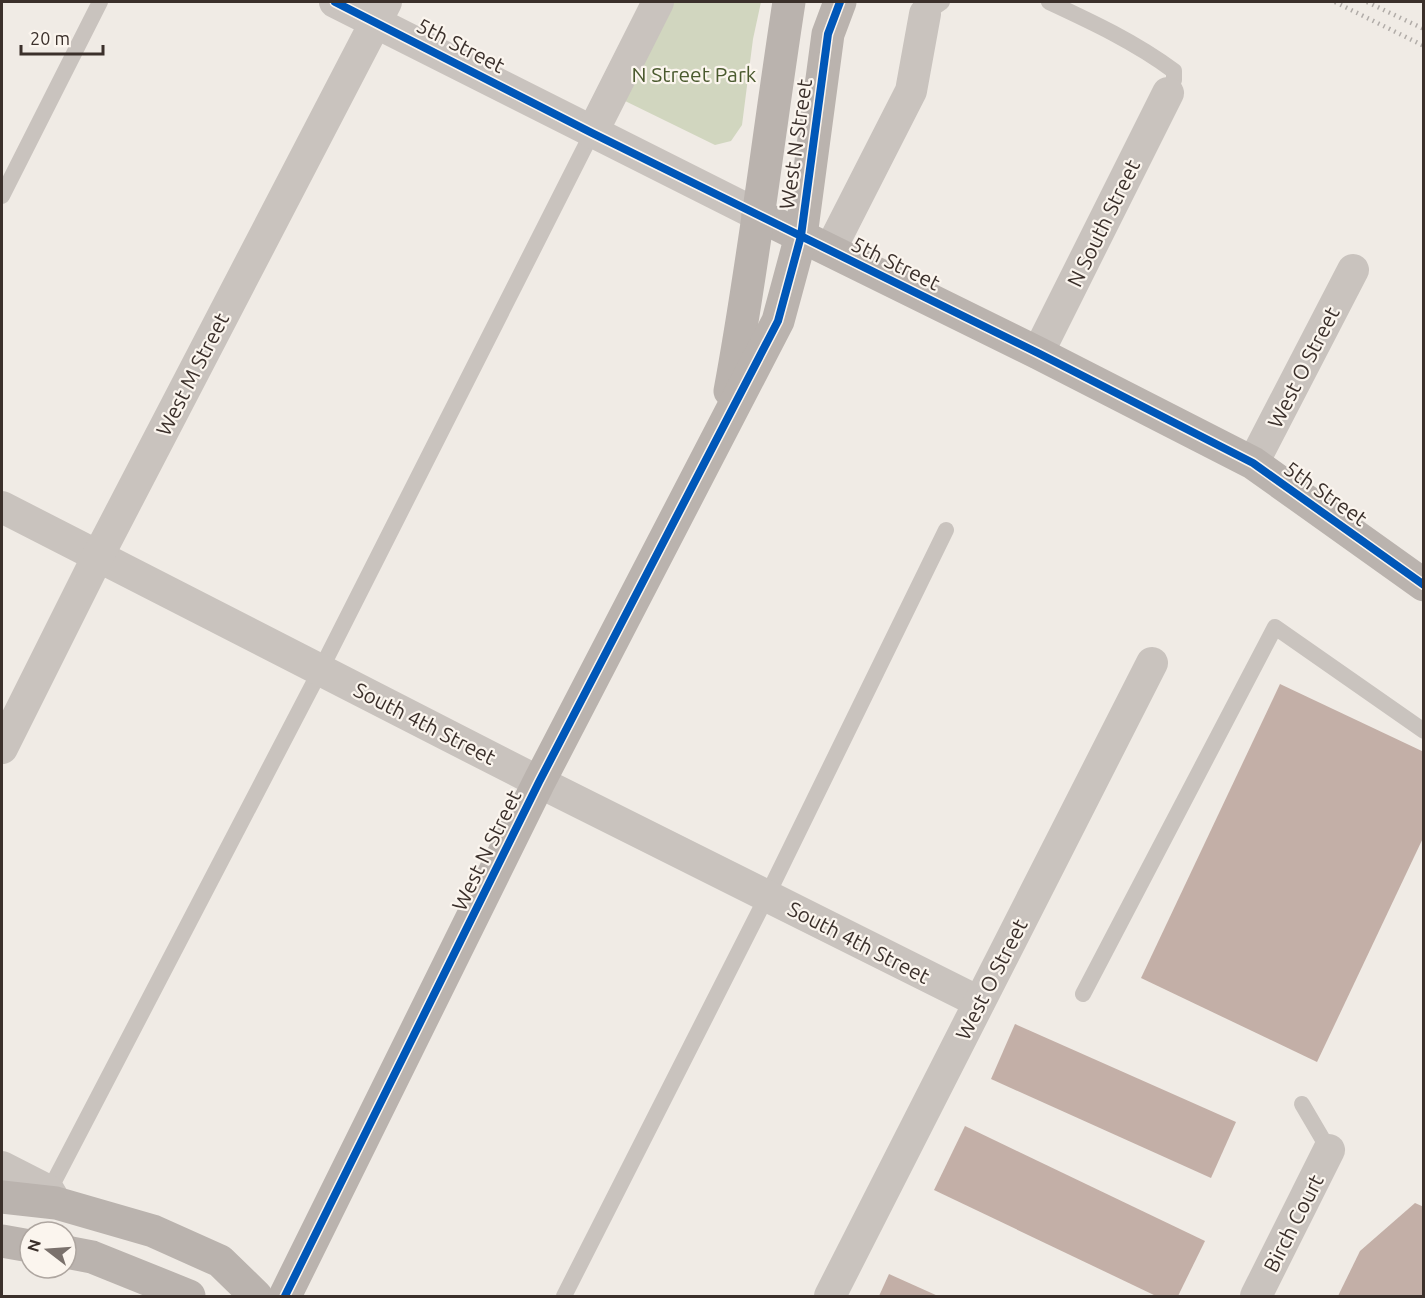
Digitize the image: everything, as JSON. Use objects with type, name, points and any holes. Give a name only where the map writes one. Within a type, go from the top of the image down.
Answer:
[{"type":"street","name":"5th Street","points":[[335,2],[380,12],[592,133],[1038,353],[1253,463],[1424,585]]},
{"type":"street","points":[[592,133],[658,2]]},
{"type":"street","name":"West N Street","points":[[725,422],[746,307],[789,2]]},
{"type":"street","name":"West N Street","points":[[285,1296],[539,782],[778,321],[801,236],[828,34],[840,2]]},
{"type":"street","points":[[830,250],[911,90],[934,8]]},
{"type":"street","name":"West M Street","points":[[2,748],[98,556],[380,12]]},
{"type":"street","name":"N South Street","points":[[1038,353],[1168,93]]},
{"type":"street","name":"West O Street","points":[[1253,463],[1353,270]]},
{"type":"street","name":"South 4th Street","points":[[2,507],[539,782],[979,1002]]},
{"type":"street","name":"West O Street","points":[[830,1296],[1152,663]]},
{"type":"street","name":"Birch Court","points":[[1256,1296],[1329,1150]]},
{"type":"street","points":[[2,1167],[52,1197],[153,1231],[220,1261],[256,1296]]},
{"type":"street","points":[[2,1197],[52,1197]]},
{"type":"street","points":[[2,1241],[18,1243]]},
{"type":"street","points":[[78,1254],[92,1257],[189,1296]]},
{"type":"lane","points":[[2,196],[100,2]]},
{"type":"lane","points":[[1049,2],[1096,24],[1154,56],[1174,71],[1174,80],[1168,93]]},
{"type":"lane","points":[[52,1197],[592,133]]},
{"type":"lane","points":[[564,1296],[767,896],[946,530]]},
{"type":"lane","points":[[1083,994],[1275,627],[1424,731]]},
{"type":"lane","points":[[1302,1104],[1329,1150]]},
{"type":"green space","name":"N Street Park","points":[[671,2],[761,2],[753,39],[742,125],[731,141],[715,145],[621,99]]},
{"type":"building","points":[[1280,684],[1424,752],[1424,836],[1317,1062],[1141,978]]},
{"type":"building","points":[[1015,1024],[1236,1122],[1211,1178],[991,1079]]},
{"type":"building","points":[[965,1126],[1205,1241],[1178,1296],[1156,1296],[934,1190]]},
{"type":"building","points":[[1415,1203],[1424,1207],[1424,1296],[1338,1296],[1360,1251]]},
{"type":"building","points":[[889,1274],[938,1296],[879,1296]]},
{"type":"railway","points":[[1335,2],[1424,46]]},
{"type":"railway","points":[[1367,2],[1424,29]]},
{"type":"cycle path","points":[[335,2],[592,133],[1038,353],[1253,463],[1424,585]]},
{"type":"cycle path","points":[[285,1296],[539,782],[778,321],[801,236],[828,34],[840,2]]}]
